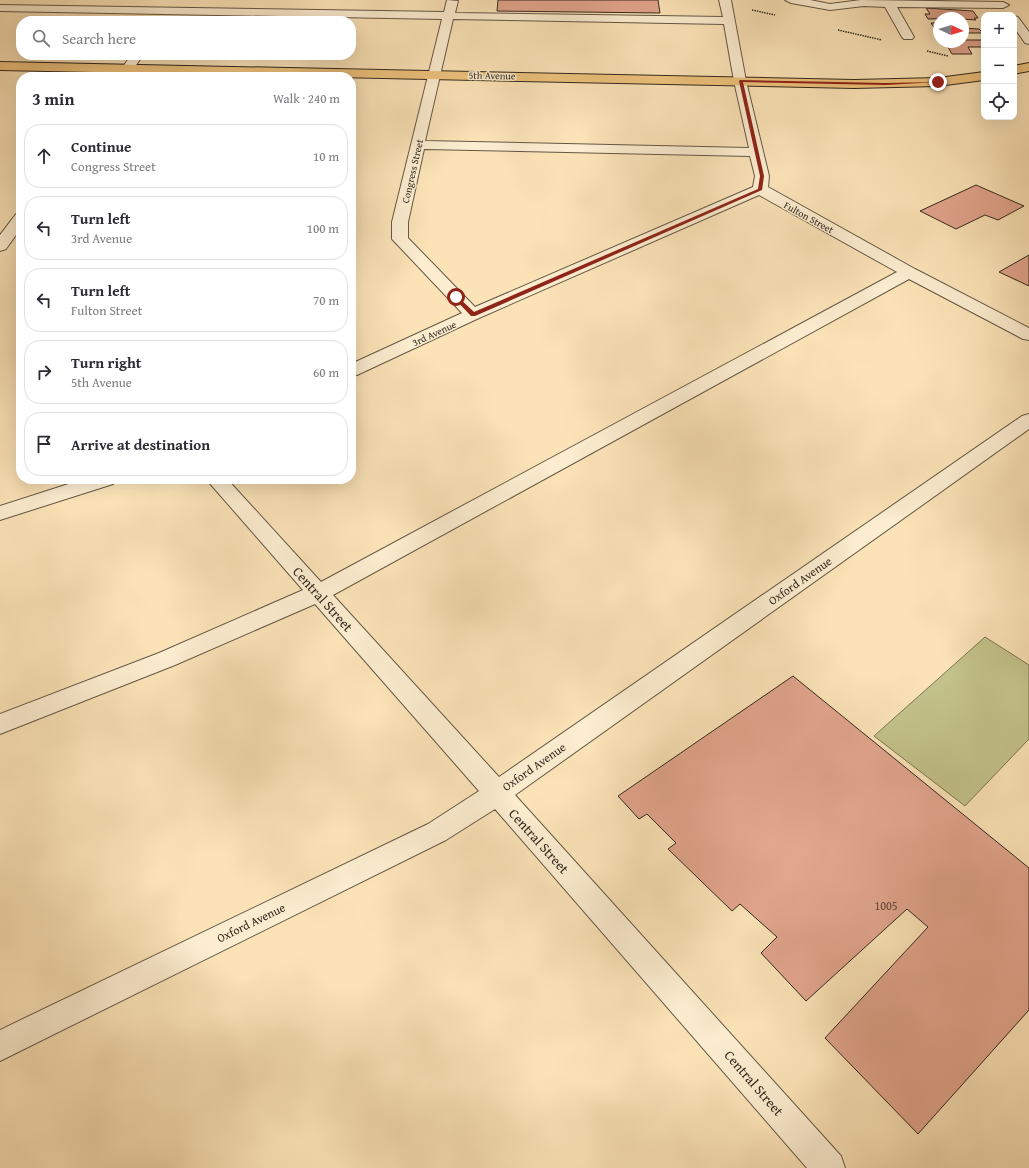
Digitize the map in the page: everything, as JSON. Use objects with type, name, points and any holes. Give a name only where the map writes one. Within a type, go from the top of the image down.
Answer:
[{"type":"main road","name":"5th Avenue","points":[[0,66],[107,72]]},
{"type":"main road","points":[[1017,69],[1029,67]]},
{"type":"main road","name":"5th Avenue","points":[[356,74],[434,74],[885,84],[938,82],[981,76]]},
{"type":"street","points":[[166,16],[177,0]]},
{"type":"street","name":"Congress Street","points":[[452,0],[400,222],[400,239],[473,314]]},
{"type":"street","points":[[725,0],[740,81],[762,176],[760,189]]},
{"type":"street","points":[[791,0],[830,7],[864,3],[1001,2],[1009,12]]},
{"type":"street","points":[[889,3],[908,36]]},
{"type":"street","points":[[0,8],[729,20]]},
{"type":"street","points":[[1017,23],[1029,40]]},
{"type":"street","points":[[126,72],[134,60]]},
{"type":"street","points":[[417,145],[757,152]]},
{"type":"street","name":"3rd Avenue","points":[[356,369],[473,314],[760,189]]},
{"type":"street","name":"Fulton Street","points":[[760,189],[909,272],[1029,335]]},
{"type":"street","points":[[0,246],[16,224]]},
{"type":"street","points":[[0,724],[167,659],[318,593],[909,272]]},
{"type":"street","name":"Oxford Avenue","points":[[0,1046],[437,832],[497,793],[1029,420]]},
{"type":"street","points":[[0,513],[90,484]]},
{"type":"street","name":"Central Street","points":[[220,484],[497,793],[829,1168]]},
{"type":"path","points":[[751,10],[781,17]]},
{"type":"path","points":[[833,29],[886,41]]},
{"type":"path","points":[[923,50],[952,57]]},
{"type":"shaded area","points":[[985,637],[1029,665],[1029,739],[965,806],[874,736]]},
{"type":"building","points":[[498,0],[658,0],[660,13],[497,11]]},
{"type":"building","points":[[926,8],[973,11],[978,18],[974,18],[976,20],[969,19],[969,12],[933,12],[933,19],[928,19],[925,14],[930,14]]},
{"type":"building","points":[[969,28],[979,29],[981,33],[969,33]]},
{"type":"building","points":[[969,40],[981,40],[981,47],[969,47]]},
{"type":"building","points":[[948,48],[969,48],[972,54],[952,54]]},
{"type":"building","points":[[976,185],[1024,206],[998,220],[985,215],[956,229],[920,211]]},
{"type":"building","points":[[1029,255],[1029,286],[999,272]]},
{"type":"building","points":[[793,676],[1029,868],[1029,1010],[918,1134],[825,1038],[928,927],[907,909],[806,1001],[761,953],[777,937],[740,904],[732,911],[668,849],[676,843],[647,814],[639,819],[618,796]]},
{"type":"route","points":[[456,297],[473,314],[760,189],[762,176],[740,81],[854,84],[912,84],[938,82]]}]
